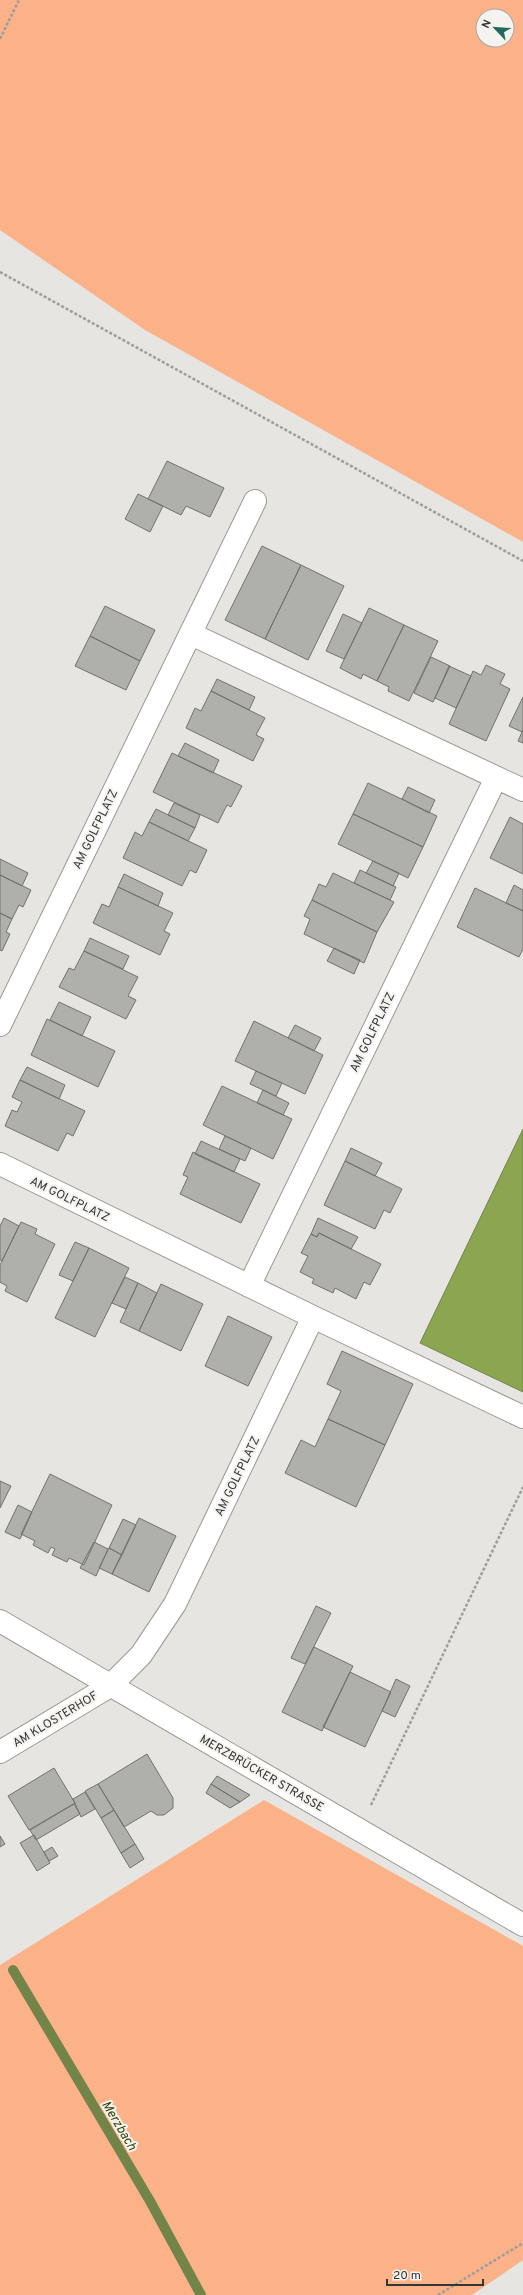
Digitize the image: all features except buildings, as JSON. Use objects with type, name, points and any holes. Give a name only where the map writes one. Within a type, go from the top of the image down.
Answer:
[{"type":"street","name":"AM GOLFPLATZ","points":[[0,1025],[255,501]]},
{"type":"street","points":[[191,634],[523,790]]},
{"type":"street","name":"AM GOLFPLATZ","points":[[249,1286],[496,778]]},
{"type":"street","name":"AM GOLFPLATZ","points":[[0,1164],[313,1317],[175,1604],[141,1655],[110,1686]]},
{"type":"street","points":[[313,1317],[523,1417]]},
{"type":"street","name":"MERZBRÜCKER STRASSE","points":[[0,1621],[523,1925]]},
{"type":"street","name":"AM KLOSTERHOF","points":[[0,1752],[110,1686]]},
{"type":"path","points":[[0,39],[19,0]]},
{"type":"path","points":[[0,272],[523,561]]},
{"type":"path","points":[[359,1829],[523,1487]]},
{"type":"path","points":[[438,2295],[523,2243]]},
{"type":"shaded area","points":[[0,0],[523,0],[523,542],[145,330],[0,230]]},
{"type":"shaded area","points":[[523,1129],[523,1392],[420,1343]]},
{"type":"shaded area","points":[[264,1800],[523,1946],[523,2260],[472,2295],[0,2295],[0,1965]]},
{"type":"waterway","name":"Merzbach","points":[[13,1970],[150,2201],[201,2295]]}]
